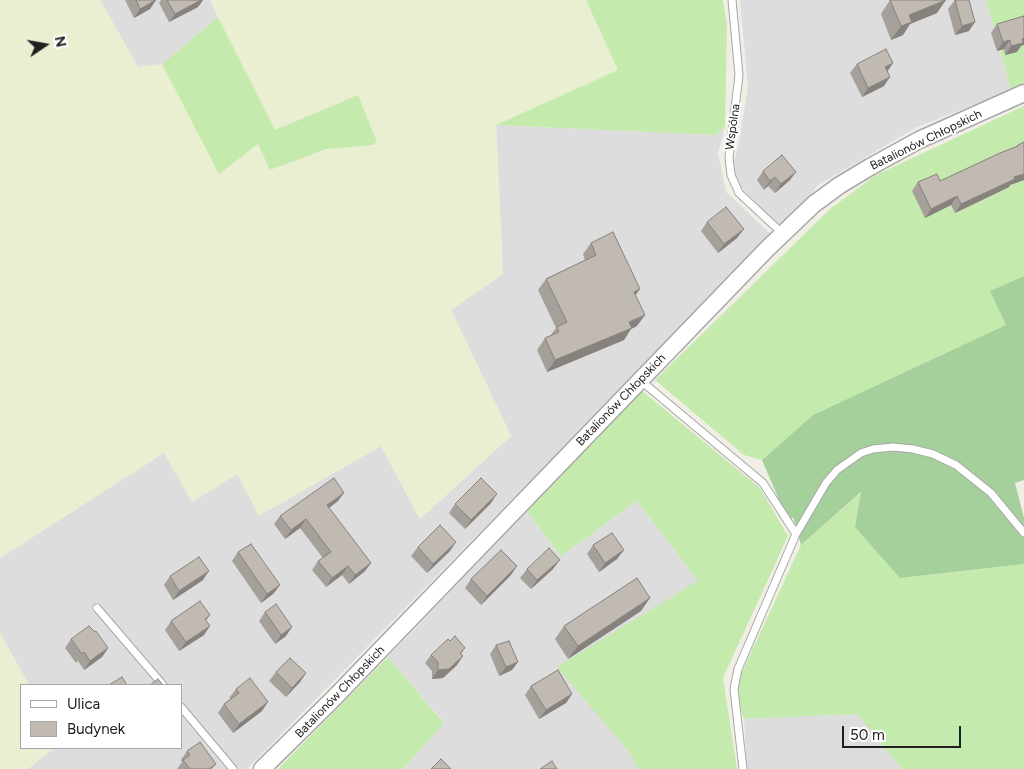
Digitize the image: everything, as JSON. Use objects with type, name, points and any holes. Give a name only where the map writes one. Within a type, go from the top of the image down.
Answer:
[{"type":"street","name":"Batalionów Chłopskich","points":[[262,769],[346,686],[640,380],[814,204],[870,166],[919,140],[1024,93]]},
{"type":"lane","name":"Wspólna","points":[[732,0],[739,75],[729,157],[731,175],[739,193],[783,234]]},
{"type":"lane","points":[[640,380],[763,483],[796,534]]},
{"type":"lane","points":[[743,769],[734,689],[738,669],[796,534],[826,483],[836,470],[861,453],[873,449],[893,447],[933,454],[956,465],[991,493],[1024,533]]},
{"type":"lane","points":[[97,608],[162,684]]},
{"type":"lane","points":[[182,708],[234,769]]},
{"type":"shaded area","points":[[100,0],[210,0],[218,17],[162,64],[138,67]]},
{"type":"shaded area","points":[[740,0],[986,0],[1011,90],[917,127],[817,186],[783,234],[731,175],[740,137],[748,87]]},
{"type":"shaded area","points":[[496,125],[715,135],[725,127],[718,153],[726,192],[772,235],[247,769],[28,769],[53,749],[182,749],[182,684],[28,684],[0,633],[0,558],[165,452],[192,502],[237,474],[260,515],[381,446],[420,519],[511,436],[451,310],[503,274]]},
{"type":"shaded area","points":[[637,501],[698,581],[629,752],[638,769],[403,769],[444,722],[388,657],[527,511],[561,556]]},
{"type":"shaded area","points":[[857,714],[902,769],[747,769],[744,719]]},
{"type":"green space","points":[[0,0],[100,0],[138,67],[162,64],[219,173],[258,143],[270,170],[326,149],[373,145],[377,142],[358,95],[275,130],[210,0],[586,0],[619,70],[496,125],[503,274],[451,310],[511,436],[420,519],[381,446],[259,516],[237,474],[192,502],[164,453],[0,558]]},
{"type":"green space","points":[[586,0],[723,0],[727,25],[725,127],[715,135],[496,125],[618,70]]},
{"type":"green space","points":[[986,0],[1024,0],[1024,83],[1011,90]]},
{"type":"green space","points":[[218,17],[275,130],[358,95],[377,142],[373,145],[326,149],[270,170],[258,144],[219,174],[162,64]]},
{"type":"green space","points":[[1024,106],[1024,276],[990,291],[1007,325],[813,415],[762,460],[744,455],[655,380],[830,209],[876,175]]},
{"type":"green space","points":[[1024,276],[1024,480],[1015,483],[1024,518],[1024,564],[900,578],[855,527],[861,492],[801,545],[793,517],[789,523],[762,460],[813,415],[1006,325],[990,291]]},
{"type":"green space","points":[[641,390],[760,488],[788,536],[723,678],[737,769],[638,769],[629,752],[557,667],[698,581],[637,501],[561,556],[527,511]]},
{"type":"green space","points":[[862,492],[900,578],[1024,564],[1024,769],[902,769],[857,714],[744,719],[734,689],[801,545]]},
{"type":"green space","points":[[0,633],[28,684],[20,684],[20,749],[53,749],[28,769],[0,769]]},
{"type":"green space","points":[[388,657],[444,723],[403,769],[278,769]]},
{"type":"building","points":[[136,0],[156,0],[140,9]]},
{"type":"building","points":[[167,0],[201,0],[175,14]]},
{"type":"building","points":[[890,0],[946,0],[909,15],[912,22],[901,26]]},
{"type":"building","points":[[955,0],[969,0],[975,22],[962,26]]},
{"type":"building","points":[[1024,16],[1023,43],[1011,46],[1010,40],[1003,42],[997,24]]},
{"type":"building","points":[[886,49],[893,63],[885,67],[890,77],[868,88],[857,64]]},
{"type":"building","points":[[1024,142],[1024,174],[1014,177],[1015,179],[961,204],[957,196],[931,209],[918,182],[937,174],[940,181]]},
{"type":"building","points":[[782,155],[796,172],[781,184],[775,177],[770,181],[763,171]]},
{"type":"building","points":[[726,207],[744,229],[724,244],[707,222]]},
{"type":"building","points":[[613,232],[640,289],[634,292],[645,315],[629,322],[632,328],[555,360],[545,338],[559,332],[557,327],[567,322],[546,279],[596,255],[591,243]]},
{"type":"building","points":[[334,478],[344,493],[327,505],[371,563],[355,575],[348,566],[332,578],[318,561],[331,552],[306,519],[291,530],[280,516]]},
{"type":"building","points":[[481,478],[497,494],[471,520],[455,504]]},
{"type":"building","points":[[440,525],[456,542],[433,564],[418,547]]},
{"type":"building","points":[[612,533],[624,550],[605,563],[593,545]]},
{"type":"building","points":[[251,544],[280,585],[267,594],[238,552]]},
{"type":"building","points":[[549,548],[560,560],[537,580],[527,569]]},
{"type":"building","points":[[501,550],[517,566],[487,596],[471,579]]},
{"type":"building","points":[[199,557],[209,571],[179,591],[170,576]]},
{"type":"building","points":[[637,578],[650,598],[578,646],[564,626]]},
{"type":"building","points":[[200,601],[210,615],[205,619],[210,626],[186,642],[171,621]]},
{"type":"building","points":[[276,604],[292,627],[281,635],[265,612]]},
{"type":"building","points":[[89,626],[96,631],[108,648],[90,661],[71,639]]},
{"type":"building","points":[[455,636],[465,648],[460,653],[463,656],[449,669],[438,670],[438,662],[431,655],[448,639],[450,641]]},
{"type":"building","points":[[509,641],[518,662],[506,667],[496,645]]},
{"type":"building","points":[[290,658],[306,673],[292,688],[276,672]]},
{"type":"building","points":[[558,670],[572,694],[546,710],[531,686]]},
{"type":"building","points":[[122,677],[126,684],[111,684]]},
{"type":"building","points":[[250,678],[268,702],[239,724],[224,704],[239,693],[236,689]]},
{"type":"building","points":[[158,679],[162,684],[151,684]]},
{"type":"building","points":[[200,742],[216,764],[209,769],[190,769],[183,760],[190,755],[187,751]]},
{"type":"building","points":[[441,759],[451,769],[431,769]]},
{"type":"building","points":[[552,761],[557,769],[540,769]]}]
